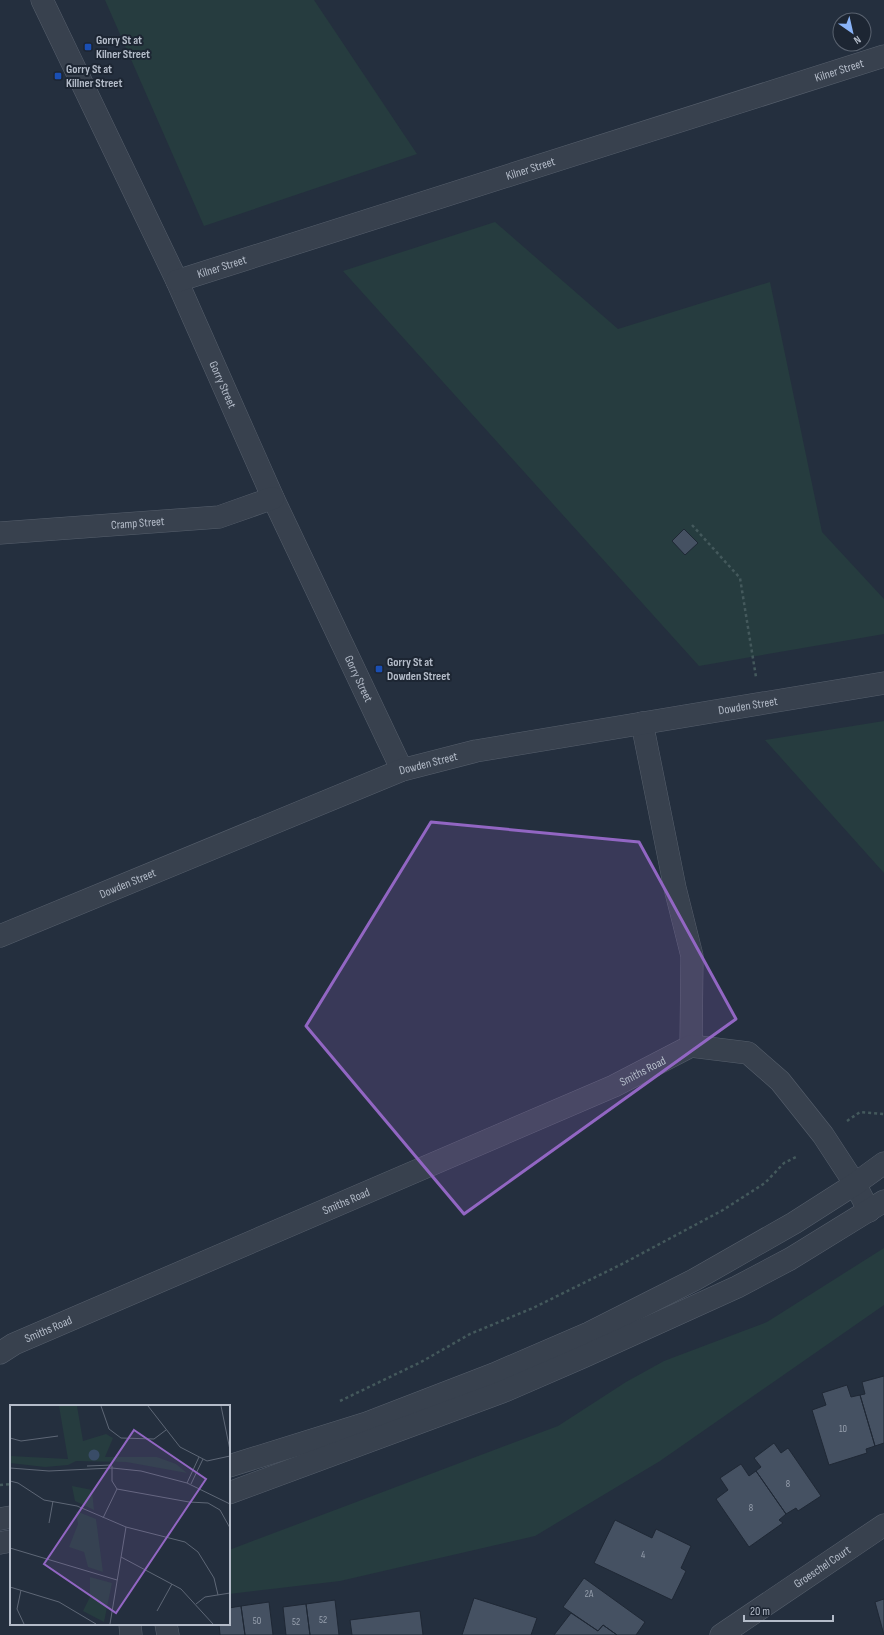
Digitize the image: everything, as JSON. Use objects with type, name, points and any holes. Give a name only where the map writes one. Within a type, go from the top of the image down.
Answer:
[{"type":"street","name":"Gorry Street","points":[[42,0],[177,282],[273,498],[402,770]]},
{"type":"street","name":"Kilner Street","points":[[177,282],[884,56]]},
{"type":"street","name":"Cramp Street","points":[[0,533],[219,517],[273,498]]},
{"type":"street","name":"Dowden Street","points":[[0,936],[402,770],[476,752],[884,683]]},
{"type":"street","points":[[230,1493],[502,1392],[584,1357],[737,1288],[790,1259],[877,1206],[855,1184],[823,1135],[780,1081],[748,1053],[691,1046],[692,956],[675,888],[642,723]]},
{"type":"street","name":"Smiths Road","points":[[0,1353],[14,1344],[614,1086],[691,1046]]},
{"type":"street","points":[[230,1466],[367,1423],[494,1374],[589,1333],[694,1280],[794,1222],[855,1184],[884,1162]]},
{"type":"street","points":[[0,1519],[10,1517]]},
{"type":"street","name":"Groeschel Court","points":[[721,1635],[884,1525]]},
{"type":"street","points":[[0,1543],[10,1541]]},
{"type":"street","points":[[166,1625],[168,1635]]},
{"type":"path","points":[[692,525],[740,578],[761,703]]},
{"type":"path","points":[[847,1121],[860,1112],[884,1114]]},
{"type":"path","points":[[339,1402],[421,1362],[470,1334],[533,1308],[631,1259],[723,1210],[765,1183],[784,1163],[796,1157]]},
{"type":"path","points":[[0,1486],[10,1484]]},
{"type":"highlighted area","points":[[431,822],[639,842],[736,1019],[464,1214],[306,1026]]},
{"type":"green space","points":[[105,0],[314,0],[417,154],[204,226]]},
{"type":"green space","points":[[495,222],[618,329],[770,282],[822,532],[884,599],[884,634],[699,666],[343,271]]},
{"type":"green space","points":[[884,721],[884,873],[765,740]]},
{"type":"green space","points":[[884,1248],[884,1305],[660,1461],[535,1536],[340,1581],[230,1594],[230,1550],[558,1426],[626,1382],[664,1361],[767,1322]]},
{"type":"building","points":[[684,529],[698,543],[685,555],[672,541]]},
{"type":"building","points":[[884,1376],[884,1443],[875,1446],[860,1395],[865,1394],[862,1382]]},
{"type":"building","points":[[847,1385],[851,1397],[860,1395],[875,1446],[866,1449],[867,1453],[829,1465],[812,1410],[826,1405],[822,1393]]},
{"type":"building","points":[[774,1443],[781,1453],[788,1448],[821,1496],[798,1511],[796,1508],[786,1514],[756,1471],[761,1467],[754,1458]]},
{"type":"building","points":[[741,1464],[749,1476],[756,1471],[786,1514],[779,1520],[783,1523],[749,1547],[716,1499],[728,1490],[720,1478]]},
{"type":"building","points":[[615,1520],[652,1538],[656,1529],[691,1546],[681,1568],[686,1571],[672,1600],[594,1563]]},
{"type":"building","points":[[584,1578],[645,1622],[636,1635],[617,1635],[603,1625],[598,1631],[563,1607]]},
{"type":"building","points":[[474,1598],[537,1618],[531,1635],[462,1635]]},
{"type":"building","points":[[884,1599],[884,1635],[875,1602]]},
{"type":"building","points":[[335,1600],[339,1635],[310,1635],[306,1604]]},
{"type":"building","points":[[269,1602],[273,1635],[245,1635],[241,1606]]},
{"type":"building","points":[[306,1604],[310,1635],[286,1635],[283,1607]]},
{"type":"building","points":[[241,1606],[245,1635],[220,1635],[219,1625],[230,1625],[230,1608]]},
{"type":"building","points":[[420,1611],[423,1635],[352,1635],[350,1620]]},
{"type":"building","points":[[571,1613],[598,1631],[603,1625],[617,1635],[554,1635]]},
{"type":"place","name":"Gorry St at Kilner Street","points":[[88,47]]},
{"type":"place","name":"Gorry St at Killner Street","points":[[58,76]]},
{"type":"place","name":"Gorry St at Dowden Street","points":[[379,669]]}]
